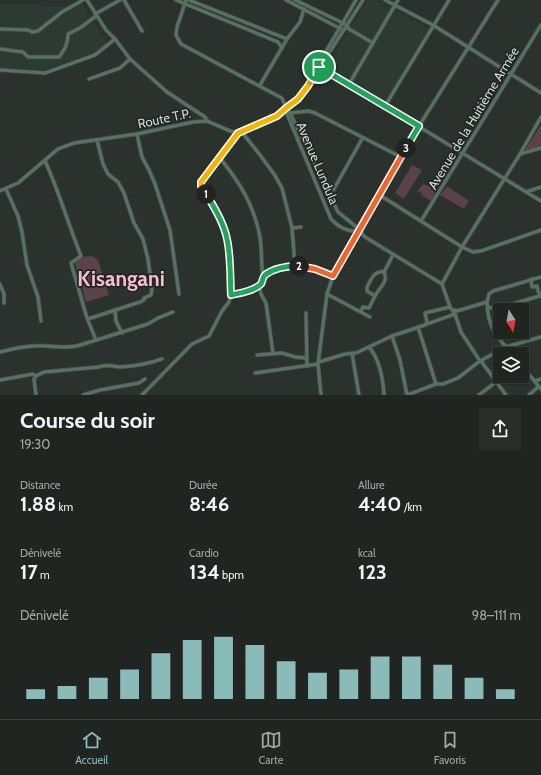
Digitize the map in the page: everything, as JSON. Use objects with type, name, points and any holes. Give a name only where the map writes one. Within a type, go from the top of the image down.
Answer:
[{"type":"street","points":[[0,29],[28,30],[32,32],[38,30],[62,12],[82,0]]},
{"type":"street","points":[[86,0],[106,30],[130,59],[167,92],[205,117],[207,121]]},
{"type":"street","points":[[0,49],[23,52],[28,57],[59,57],[68,43],[68,34],[80,28],[95,15],[120,0]]},
{"type":"street","points":[[124,0],[142,31]]},
{"type":"street","points":[[176,0],[186,1],[278,42],[282,48]]},
{"type":"street","points":[[189,0],[287,39]]},
{"type":"street","points":[[286,0],[344,31],[349,29]]},
{"type":"street","points":[[295,0],[347,25],[349,29],[373,43]]},
{"type":"street","points":[[319,67],[321,60],[356,0]]},
{"type":"street","points":[[142,395],[192,344],[209,336],[231,295],[227,240],[224,228],[216,209],[201,184],[239,132],[277,116],[298,99],[319,67],[324,62],[363,0]]},
{"type":"street","points":[[385,0],[433,25],[541,93]]},
{"type":"street","points":[[349,84],[398,0]]},
{"type":"street","points":[[385,106],[449,0]]},
{"type":"street","points":[[321,395],[319,363],[327,294],[333,276],[359,232],[378,194],[498,0]]},
{"type":"street","points":[[186,1],[177,27],[176,35],[181,44],[282,98],[286,108]]},
{"type":"street","points":[[260,85],[287,39],[300,22],[304,9]]},
{"type":"street","name":"Avenue de la Huitième Armée","points":[[421,221],[541,25]]},
{"type":"street","points":[[256,33],[260,28]]},
{"type":"street","points":[[0,70],[45,73],[95,55],[115,39]]},
{"type":"street","points":[[89,79],[120,68],[130,59]]},
{"type":"street","points":[[319,67],[541,201]]},
{"type":"street","name":"Avenue Lundula","points":[[286,108],[290,113],[338,212],[354,225],[365,237],[442,284]]},
{"type":"street","name":"Avenue Lundula","points":[[286,108],[287,114],[331,219],[338,225],[351,232],[359,232]]},
{"type":"street","points":[[290,113],[308,111],[333,122],[362,139],[401,157]]},
{"type":"street","points":[[487,302],[457,311],[454,310],[450,307],[442,284],[462,247],[520,154],[541,117]]},
{"type":"street","name":"Route T.P.","points":[[0,191],[22,181],[58,149],[74,143],[137,134],[193,122],[207,121],[230,131],[239,132]]},
{"type":"street","points":[[239,132],[260,155],[282,188],[292,228],[295,266]]},
{"type":"street","points":[[137,134],[142,157],[150,170],[168,223],[179,294]]},
{"type":"street","points":[[330,196],[362,139]]},
{"type":"street","points":[[88,319],[144,300],[144,298],[152,294],[144,239],[134,223],[124,193],[118,182],[108,174],[103,164],[97,140]]},
{"type":"street","points":[[520,154],[541,148]]},
{"type":"street","points":[[220,158],[244,191],[250,204],[260,238],[263,277]]},
{"type":"street","points":[[45,161],[54,180],[81,256],[72,263],[88,319],[96,340]]},
{"type":"street","points":[[526,192],[541,187]]},
{"type":"street","points":[[6,189],[18,216],[27,265],[38,297],[41,320]]},
{"type":"street","points":[[378,194],[462,247],[473,252],[481,251],[541,230]]},
{"type":"street","points":[[292,228],[301,227]]},
{"type":"street","points":[[361,311],[363,307],[370,308],[375,296],[384,283],[386,275],[384,272],[393,255]]},
{"type":"street","points":[[231,295],[244,292],[259,285],[263,277],[277,269],[301,266],[315,269],[333,276]]},
{"type":"street","points":[[375,296],[367,291],[367,287],[376,273],[379,271],[384,272]]},
{"type":"street","points":[[541,277],[516,283],[514,286],[493,291],[489,294],[487,302],[493,331],[500,342],[506,347],[541,337]]},
{"type":"street","points":[[488,307],[498,308],[541,296],[538,291],[539,286],[532,287],[531,280]]},
{"type":"street","points":[[0,284],[4,294],[4,303]]},
{"type":"street","points":[[259,285],[261,294],[266,303],[273,353]]},
{"type":"street","points":[[327,294],[370,317]]},
{"type":"street","points":[[427,324],[425,313],[450,307]]},
{"type":"street","points":[[115,310],[116,321],[122,333]]},
{"type":"street","points":[[454,310],[461,332],[493,378]]},
{"type":"street","points":[[0,352],[13,348],[36,346],[68,348],[122,333],[148,324],[173,312]]},
{"type":"street","points":[[306,313],[307,366]]},
{"type":"street","points":[[255,372],[307,366],[356,353],[392,336],[455,314]]},
{"type":"street","points":[[418,327],[436,384]]},
{"type":"street","points":[[392,336],[397,347],[407,395],[436,384],[443,384],[458,378],[480,361],[493,354]]},
{"type":"street","points":[[369,347],[373,352],[379,366],[384,386],[384,395]]},
{"type":"street","points":[[257,355],[282,353],[295,357],[307,358]]},
{"type":"street","points":[[352,353],[359,395]]},
{"type":"street","points":[[0,380],[33,374],[36,376],[44,372],[99,367],[105,365],[118,367],[136,366],[162,359]]},
{"type":"street","points":[[529,374],[540,388],[529,395]]},
{"type":"street","points":[[36,376],[34,379],[36,395]]},
{"type":"street","points":[[535,381],[541,379]]},
{"type":"street","points":[[83,395],[100,390],[139,383],[145,380]]},
{"type":"street","points":[[479,395],[495,383]]},
{"type":"street","points":[[497,383],[506,395]]},
{"type":"shaded area","points":[[368,0],[378,0],[429,29],[385,102],[324,69]]},
{"type":"shaded area","points":[[81,1],[107,44],[93,54],[43,70],[0,68],[0,5],[72,7]]},
{"type":"shaded area","points":[[541,125],[541,146],[526,151],[526,148]]},
{"type":"shaded area","points":[[412,165],[422,170],[404,199],[395,193]]},
{"type":"shaded area","points":[[423,184],[431,187],[431,190],[434,191],[435,194],[431,201],[421,195],[422,194],[420,191],[418,193],[417,192]]},
{"type":"shaded area","points":[[447,186],[469,201],[464,209],[440,195]]},
{"type":"shaded area","points":[[92,256],[98,260],[109,295],[86,302],[75,264],[76,261],[84,257]]},
{"type":"district","name":"Kisangani","points":[[121,279]]},
{"type":"route","points":[[319,67],[419,126],[378,194],[359,232],[345,253],[333,276],[315,269],[301,266],[284,267],[270,272],[263,277],[259,285],[244,292],[231,295],[227,240],[224,228],[216,209],[201,186],[201,182],[238,133],[277,116],[298,99],[308,86],[319,67]]}]
